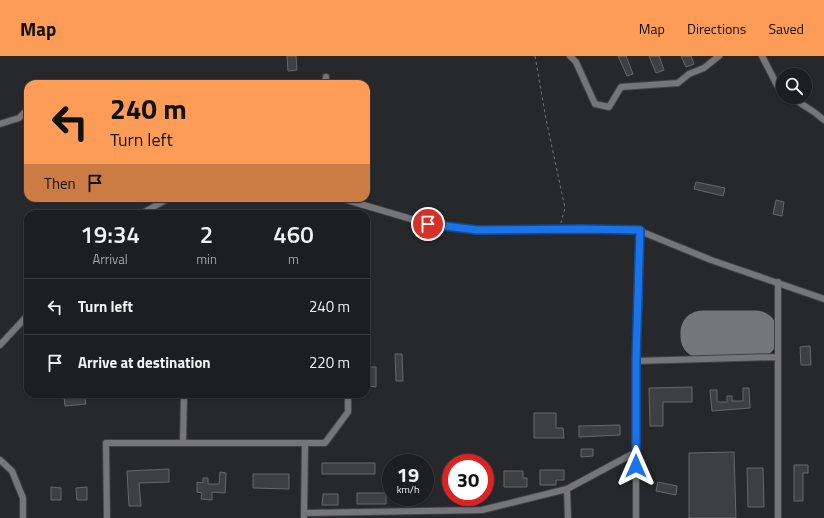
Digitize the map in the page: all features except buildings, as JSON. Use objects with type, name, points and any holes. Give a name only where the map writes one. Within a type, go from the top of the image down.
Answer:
[{"type":"street","points":[[570,56],[576,62],[595,104],[609,107],[621,87],[678,83],[689,74],[704,68],[719,56]]},
{"type":"street","points":[[762,56],[776,83]]},
{"type":"street","points":[[802,104],[824,120]]},
{"type":"street","points":[[0,124],[19,118],[24,113]]},
{"type":"street","points":[[147,210],[162,202]]},
{"type":"street","points":[[354,202],[428,224],[477,230],[640,230],[711,260],[824,299]]},
{"type":"street","points":[[636,518],[636,361],[640,230]]},
{"type":"street","points":[[778,282],[778,518]]},
{"type":"street","points":[[0,345],[24,319]]},
{"type":"street","points":[[636,361],[777,357]]},
{"type":"street","points":[[183,443],[184,398]]},
{"type":"street","points":[[107,518],[106,443],[325,443],[348,412],[348,398]]},
{"type":"street","points":[[306,443],[304,516],[482,510],[567,489],[636,452]]},
{"type":"street","points":[[0,460],[12,471],[22,498],[23,518]]},
{"type":"street","points":[[567,489],[568,518]]},
{"type":"path","points":[[534,56],[565,208],[559,229]]},
{"type":"runway","points":[[702,332],[756,332],[756,337],[702,337],[702,332]]},
{"type":"route","points":[[428,224],[477,230],[510,231],[582,229],[640,230],[636,361],[636,466]]}]
